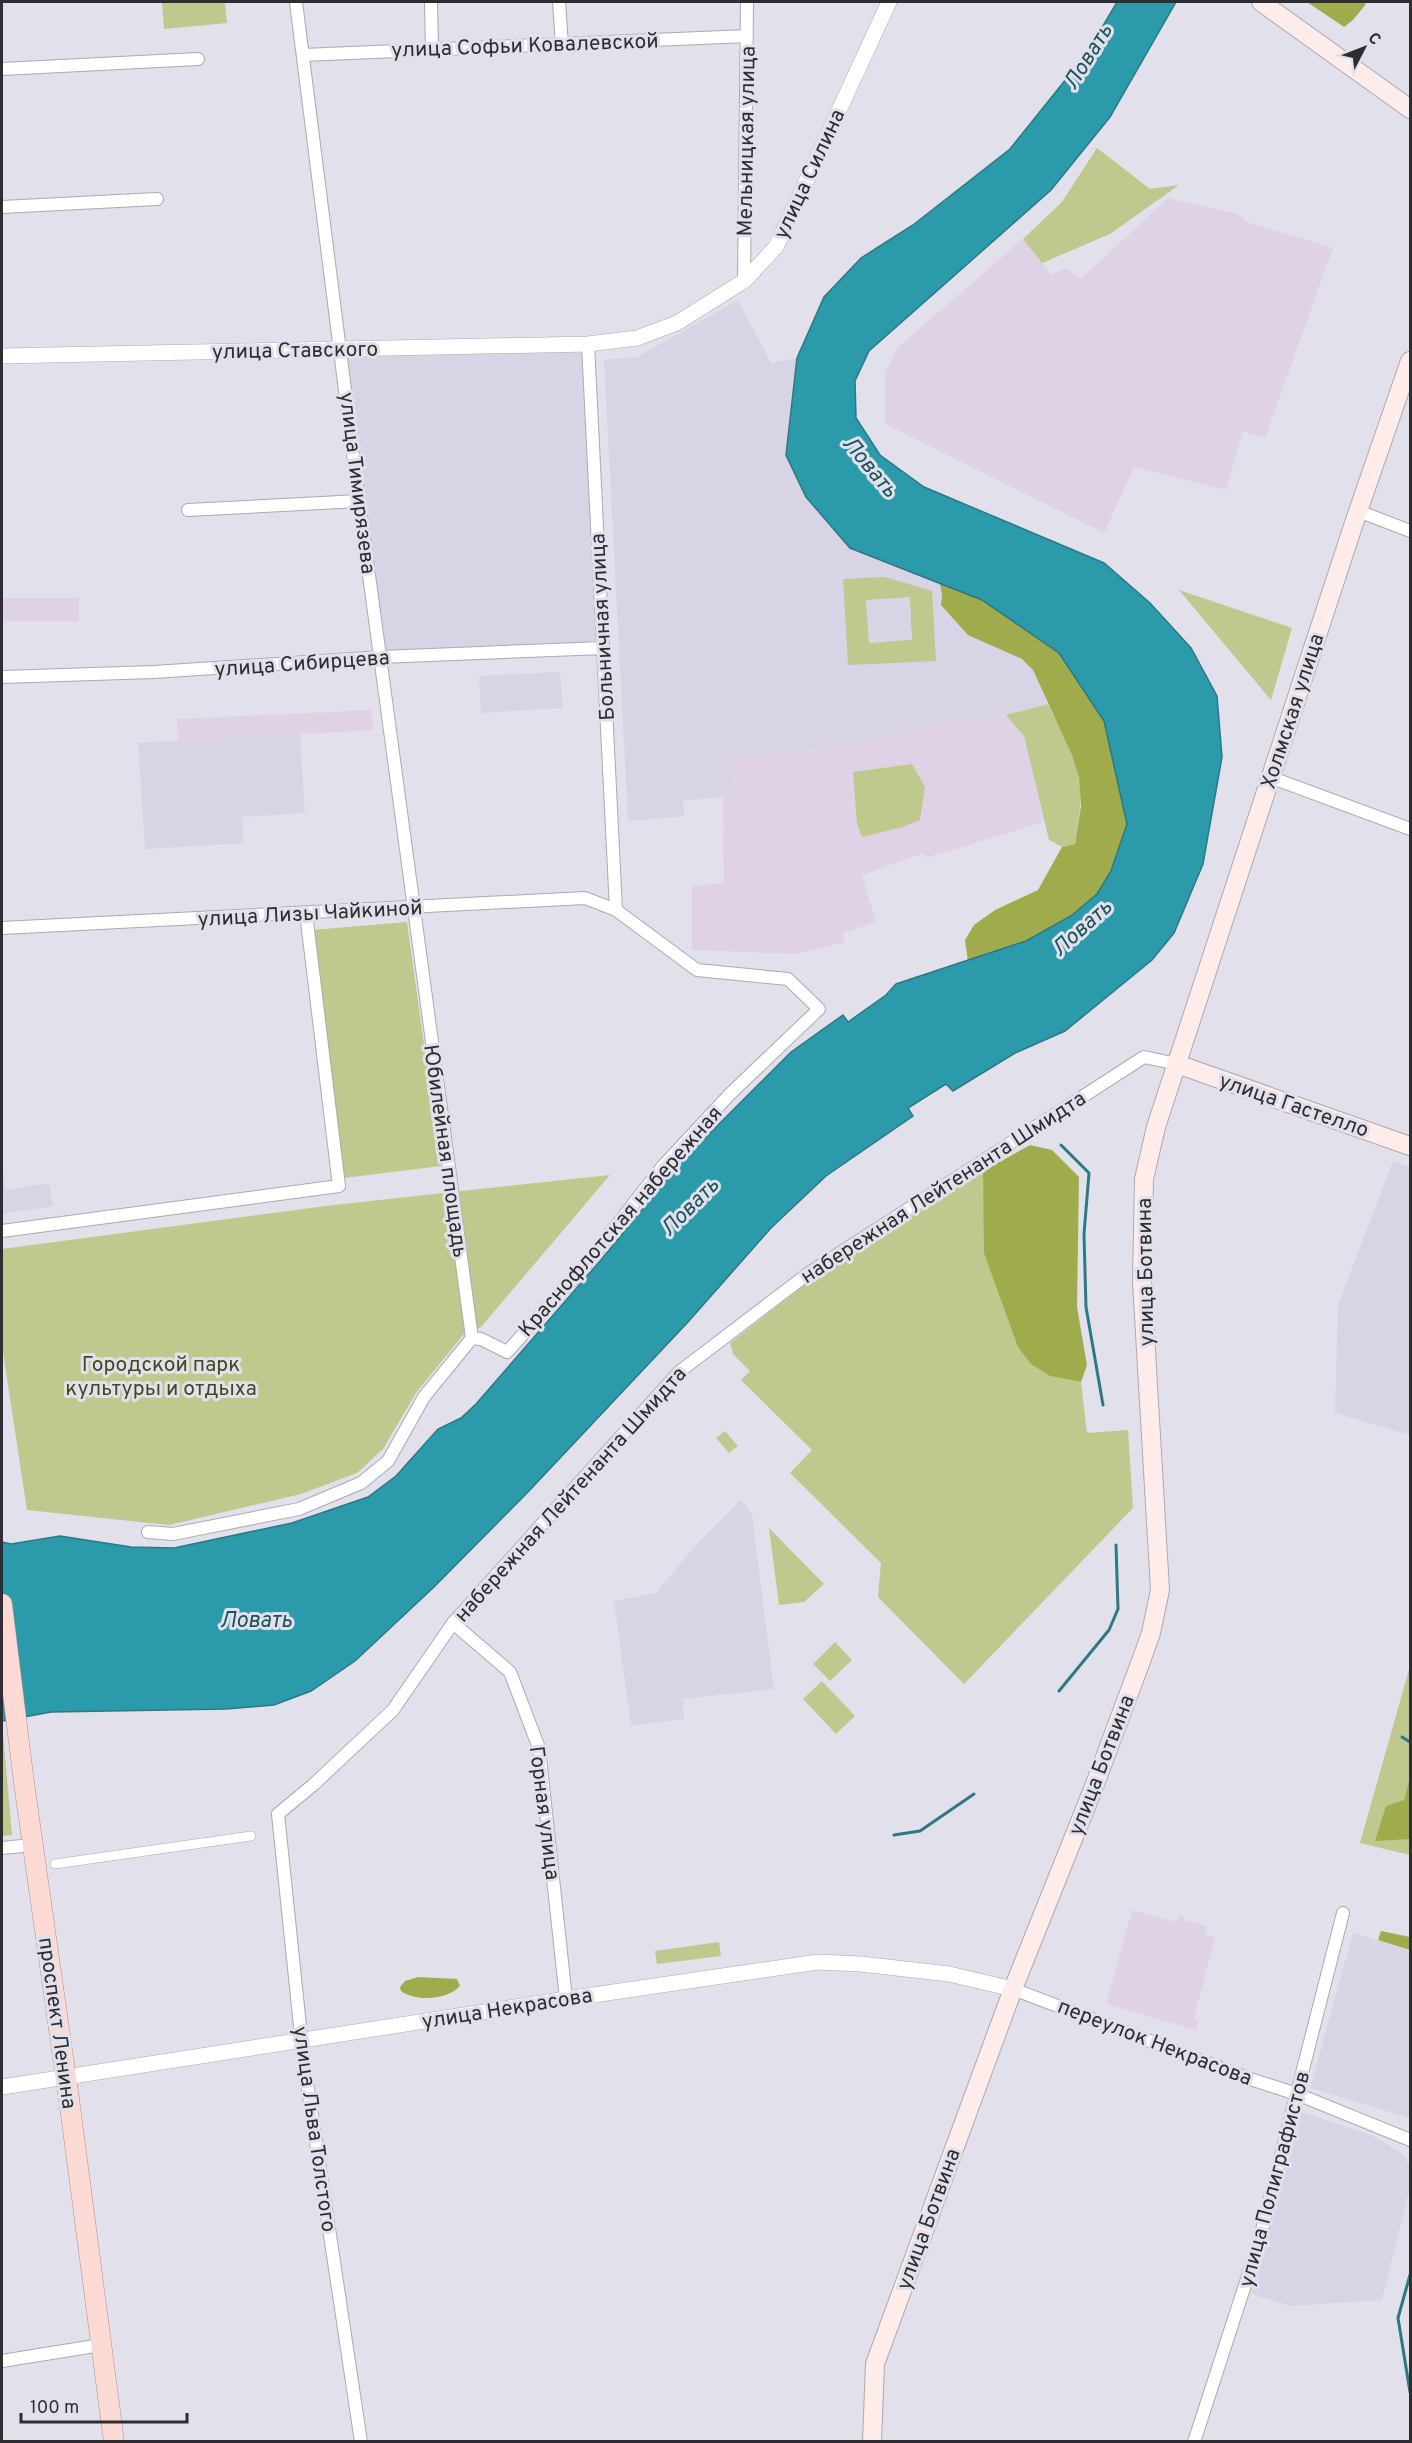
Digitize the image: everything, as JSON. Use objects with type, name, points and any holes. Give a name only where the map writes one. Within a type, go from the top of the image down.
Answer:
[{"type":"main road","points":[[1261,2],[1410,109]]},
{"type":"main road","name":"Холмская улица","points":[[1177,1064],[1358,511],[1410,361]]},
{"type":"main road","name":"улица Гастелло","points":[[1177,1064],[1410,1146]]},
{"type":"main road","name":"улица Ботвина","points":[[872,2442],[875,2364],[1013,1989],[1095,1784],[1151,1633],[1160,1590],[1142,1282],[1144,1179],[1155,1127],[1177,1064]]},
{"type":"main road","name":"проспект Ленина","points":[[2,1604],[32,1845],[66,2078],[114,2442]]},
{"type":"street","name":"улица Тимирязева","points":[[296,2],[420,964]]},
{"type":"street","points":[[430,2],[432,49]]},
{"type":"street","points":[[559,2],[562,45]]},
{"type":"street","name":"Мельницкая улица","points":[[744,281],[747,2]]},
{"type":"street","name":"улица Силина","points":[[588,344],[637,338],[677,323],[744,281],[776,247],[889,2]]},
{"type":"street","name":"улица Софьи Ковалевской","points":[[303,55],[747,36]]},
{"type":"street","points":[[2,69],[198,59]]},
{"type":"street","points":[[2,207],[157,199]]},
{"type":"street","name":"улица Ставского","points":[[2,356],[588,344]]},
{"type":"street","name":"Больничная улица","points":[[588,344],[616,910]]},
{"type":"street","points":[[188,510],[359,501]]},
{"type":"street","points":[[1358,511],[1410,531]]},
{"type":"street","name":"улица Сибирцева","points":[[2,677],[154,672],[381,657],[603,648]]},
{"type":"street","points":[[1270,777],[1410,828]]},
{"type":"street","name":"улица Лизы Чайкиной","points":[[2,928],[585,898],[616,910],[697,970],[788,979],[819,1009]]},
{"type":"street","points":[[2,1231],[339,1186],[306,913]]},
{"type":"street","name":"Юбилейная площадь","points":[[420,964],[472,1338]]},
{"type":"street","name":"Краснофлотская набережная","points":[[472,1338],[481,1338],[507,1352],[583,1268],[663,1166],[730,1094],[819,1009]]},
{"type":"street","name":"набережная Лейтенанта Шмидта","points":[[278,1814],[313,1785],[393,1710],[453,1623],[679,1372],[809,1273],[1144,1057],[1177,1064]]},
{"type":"street","points":[[148,1532],[173,1534],[299,1509],[361,1483],[388,1461],[424,1397],[472,1338]]},
{"type":"street","name":"Горная улица","points":[[453,1623],[510,1672],[539,1748],[566,1998]]},
{"type":"street","name":"улица Льва Толстого","points":[[278,1814],[301,2041],[361,2442]]},
{"type":"street","points":[[56,1864],[251,1836]]},
{"type":"street","points":[[2,1848],[32,1845]]},
{"type":"street","name":"улица Полиграфистов","points":[[1194,2442],[1257,2245],[1298,2094],[1343,1913]]},
{"type":"street","name":"улица Некрасова","points":[[2,2087],[566,1998],[819,1962],[861,1964],[949,1974],[1013,1989]]},
{"type":"street","name":"переулок Некрасова","points":[[1013,1989],[1247,2078],[1298,2094],[1410,2140]]},
{"type":"street","points":[[2,2361],[101,2345]]},
{"type":"shaded area","points":[[1168,198],[1237,214],[1247,222],[1333,248],[1265,438],[1243,431],[1226,490],[1134,467],[1104,533],[885,424],[885,373],[898,347],[1023,239],[1052,275],[1066,268],[1081,279]]},
{"type":"shaded area","points":[[738,300],[771,363],[797,358],[786,455],[850,548],[940,583],[942,595],[968,634],[1015,655],[1029,664],[1048,704],[1006,715],[905,729],[897,737],[814,751],[729,759],[733,791],[723,791],[723,797],[683,801],[684,816],[628,821],[604,360],[637,357]]},
{"type":"shaded area","points":[[584,347],[599,643],[385,653],[345,353]]},
{"type":"shaded area","points":[[2,598],[79,598],[79,621],[2,621]]},
{"type":"shaded area","points":[[560,672],[563,708],[481,713],[479,676]]},
{"type":"shaded area","points":[[371,710],[373,730],[178,741],[177,719]]},
{"type":"shaded area","points":[[1006,715],[1024,736],[1044,822],[926,858],[924,853],[862,875],[876,922],[843,933],[844,942],[796,954],[692,950],[692,886],[724,883],[723,791],[733,790],[729,759],[814,751],[897,737],[905,729]]},
{"type":"shaded area","points":[[300,733],[305,813],[242,817],[244,843],[145,849],[138,743]]},
{"type":"shaded area","points":[[1393,1161],[1410,1167],[1410,1435],[1335,1413],[1338,1305]]},
{"type":"shaded area","points":[[2,1165],[6,1190],[49,1183],[53,1206],[2,1214]]},
{"type":"shaded area","points":[[741,1500],[752,1514],[774,1689],[683,1699],[684,1719],[631,1726],[614,1601],[656,1593],[695,1546]]},
{"type":"shaded area","points":[[1132,1910],[1177,1922],[1179,1916],[1184,1917],[1184,1920],[1207,1926],[1205,1934],[1215,1937],[1194,2018],[1199,2020],[1195,2030],[1106,2004]]},
{"type":"shaded area","points":[[1353,1933],[1410,1950],[1410,2118],[1310,2088]]},
{"type":"shaded area","points":[[1302,2112],[1374,2136],[1405,2156],[1410,2167],[1410,2188],[1382,2300],[1290,2306],[1251,2294]]},
{"type":"green space","points":[[162,2],[225,2],[227,23],[164,29]]},
{"type":"green space","points":[[1307,2],[1364,2],[1366,4],[1344,27]]},
{"type":"green space","points":[[1097,148],[1150,189],[1179,185],[1110,234],[1042,263],[1023,239],[1062,202]]},
{"type":"green space","points":[[885,577],[932,591],[936,661],[848,665],[843,579]],"holes":[[[910,597],[912,640],[869,643],[866,600]]]},
{"type":"green space","points":[[940,583],[982,600],[1059,653],[1104,721],[1127,824],[1111,871],[1097,894],[1071,916],[1026,941],[968,962],[965,940],[974,925],[995,910],[1038,890],[1062,847],[1075,844],[1081,806],[1079,777],[1072,755],[1033,670],[1022,659],[968,635],[941,605]]},
{"type":"green space","points":[[1179,590],[1292,628],[1271,700]]},
{"type":"green space","points":[[1048,704],[1070,749],[1077,768],[1080,786],[1080,811],[1075,844],[1062,847],[1049,840],[1024,736],[1006,715]]},
{"type":"green space","points":[[912,764],[925,787],[920,820],[903,827],[862,837],[857,824],[853,772]]},
{"type":"green space","points":[[407,922],[441,1166],[344,1178],[312,930]]},
{"type":"green space","points":[[1030,1145],[1052,1150],[1079,1177],[1077,1307],[1087,1365],[1081,1382],[1050,1376],[1031,1364],[1018,1347],[984,1253],[983,1171]]},
{"type":"green space","points":[[983,1171],[984,1207],[1050,1376],[1081,1382],[1087,1433],[1128,1430],[1133,1508],[964,1684],[878,1597],[881,1563],[790,1473],[812,1450],[741,1380],[750,1371],[733,1354],[730,1343],[811,1280]]},
{"type":"green space","name":"Городской парк культуры и отдыха","points":[[610,1175],[481,1327],[463,1335],[416,1393],[383,1449],[357,1473],[301,1494],[169,1525],[27,1510],[2,1346],[2,1249],[334,1205]]},
{"type":"green space","points":[[725,1431],[738,1446],[729,1453],[716,1438]]},
{"type":"green space","points":[[769,1528],[824,1584],[804,1602],[779,1605]]},
{"type":"green space","points":[[835,1642],[852,1660],[830,1681],[813,1664]]},
{"type":"green space","points":[[1410,1666],[1410,1855],[1360,1843]]},
{"type":"green space","points":[[822,1681],[855,1716],[836,1734],[803,1699]]},
{"type":"green space","points":[[2,1721],[12,1835],[2,1836]]},
{"type":"green space","points":[[1410,1778],[1410,1839],[1375,1841],[1386,1806],[1404,1800]]},
{"type":"green space","points":[[1381,1931],[1410,1937],[1410,1950],[1378,1940]]},
{"type":"green space","points":[[719,1942],[721,1956],[657,1964],[655,1951]]},
{"type":"green space","points":[[418,1977],[457,1979],[460,1986],[448,1994],[431,1998],[414,1997],[401,1991],[400,1987],[405,1981]]},
{"type":"water","name":"Ловать","points":[[1117,2],[1176,2],[1110,117],[1051,190],[869,351],[855,381],[856,418],[880,455],[924,487],[1104,563],[1150,603],[1191,648],[1217,696],[1222,757],[1203,864],[1174,933],[1152,960],[1065,1031],[1015,1053],[953,1091],[946,1084],[908,1108],[913,1116],[826,1176],[771,1228],[688,1322],[528,1492],[434,1587],[355,1661],[311,1691],[274,1705],[226,1709],[51,1712],[2,1721],[2,1542],[11,1544],[60,1536],[131,1547],[174,1548],[292,1523],[368,1497],[396,1476],[438,1429],[461,1418],[476,1404],[600,1261],[682,1161],[791,1052],[843,1015],[848,1022],[886,995],[896,984],[1026,941],[1071,916],[1097,894],[1111,871],[1127,824],[1104,721],[1059,653],[982,600],[850,548],[806,497],[786,455],[797,358],[824,297],[861,258],[913,225],[1010,149],[1087,53]]},
{"type":"waterway","points":[[1061,1145],[1089,1173],[1084,1234],[1086,1307],[1103,1405]]},
{"type":"waterway","points":[[1059,1691],[1109,1630],[1118,1609],[1116,1545]]},
{"type":"waterway","points":[[1402,1737],[1410,1742]]},
{"type":"waterway","points":[[894,1835],[920,1831],[974,1794]]},
{"type":"waterway","points":[[1410,2275],[1398,2318],[1410,2392]]}]
